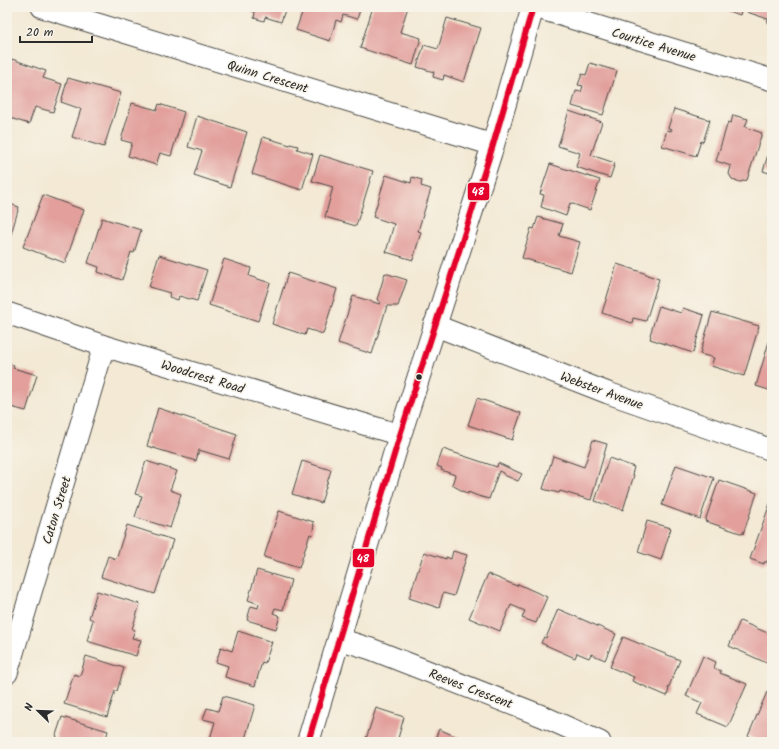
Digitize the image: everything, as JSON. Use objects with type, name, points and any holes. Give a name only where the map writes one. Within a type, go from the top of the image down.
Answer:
[{"type":"street","name":"Quinn Crescent","points":[[42,7],[493,145]]},
{"type":"street","points":[[308,742],[400,435],[434,325],[493,145],[534,7]]},
{"type":"street","name":"Courtice Avenue","points":[[534,7],[772,80]]},
{"type":"street","name":"Woodcrest Road","points":[[7,313],[104,346],[400,435]]},
{"type":"street","name":"Webster Avenue","points":[[434,325],[608,392],[772,450]]},
{"type":"street","name":"Caton Street","points":[[7,674],[104,346]]},
{"type":"street","name":"Reeves Crescent","points":[[339,639],[371,649],[542,716],[600,742]]},
{"type":"building","points":[[240,7],[286,7],[281,22],[265,17],[264,21],[254,18],[255,12]]},
{"type":"building","points":[[304,7],[361,7],[357,19],[343,15],[341,22],[336,20],[330,41],[296,30]]},
{"type":"building","points":[[373,7],[408,7],[400,32],[421,38],[413,65],[360,48]]},
{"type":"building","points":[[717,7],[742,7],[740,15]]},
{"type":"building","points":[[749,7],[772,7],[772,24],[767,23],[768,19],[747,12]]},
{"type":"building","points":[[447,18],[481,28],[464,82],[444,75],[443,80],[433,77],[434,72],[417,67],[424,45],[438,49]]},
{"type":"building","points":[[12,59],[46,71],[43,78],[62,84],[53,112],[35,107],[29,124],[7,117],[7,76]]},
{"type":"building","points":[[590,63],[617,71],[603,115],[572,106],[576,91],[581,92],[583,86],[578,85],[582,74],[586,75]]},
{"type":"building","points":[[68,78],[121,93],[104,147],[72,137],[81,109],[61,102]]},
{"type":"building","points":[[132,103],[157,110],[159,104],[184,112],[171,156],[160,153],[156,165],[128,156],[132,143],[121,140]]},
{"type":"building","points":[[674,109],[710,120],[703,142],[701,141],[696,156],[662,146],[667,130],[671,131],[672,129],[668,128]]},
{"type":"building","points":[[569,111],[602,122],[591,155],[615,163],[610,178],[576,167],[580,153],[558,146]]},
{"type":"building","points":[[733,115],[748,119],[745,127],[762,133],[747,180],[740,182],[732,179],[729,174],[731,166],[716,161],[728,122],[731,123]]},
{"type":"building","points":[[197,116],[247,132],[230,187],[194,175],[202,151],[188,147]]},
{"type":"building","points":[[263,137],[298,146],[297,149],[313,154],[302,190],[252,174]]},
{"type":"building","points":[[772,142],[772,174],[763,171]]},
{"type":"building","points":[[320,155],[373,171],[356,226],[325,217],[333,187],[312,181]]},
{"type":"building","points":[[550,164],[600,180],[590,210],[570,203],[566,216],[541,207],[544,195],[540,194]]},
{"type":"building","points":[[386,175],[411,183],[412,177],[422,180],[421,186],[431,189],[418,231],[421,232],[413,260],[386,252],[394,224],[373,217]]},
{"type":"building","points":[[43,195],[84,210],[65,263],[23,247]]},
{"type":"building","points":[[7,203],[19,207],[9,241],[7,241]]},
{"type":"building","points":[[538,217],[563,224],[559,236],[580,242],[571,272],[522,258],[531,228],[534,229]]},
{"type":"building","points":[[102,218],[141,230],[134,253],[131,252],[122,280],[98,272],[99,267],[88,263]]},
{"type":"building","points":[[159,255],[207,270],[197,301],[179,296],[178,300],[169,297],[170,293],[149,287]]},
{"type":"building","points":[[224,259],[251,268],[249,276],[270,283],[258,321],[209,305]]},
{"type":"building","points":[[617,264],[659,279],[646,321],[633,318],[632,323],[602,313]]},
{"type":"building","points":[[288,273],[337,289],[323,334],[307,329],[305,335],[272,324]]},
{"type":"building","points":[[385,273],[407,280],[398,306],[387,306],[372,354],[338,343],[353,296],[380,304],[380,301],[377,300]]},
{"type":"building","points":[[659,306],[681,313],[683,308],[704,315],[693,353],[650,339]]},
{"type":"building","points":[[712,312],[759,326],[744,376],[711,366],[714,358],[700,354]]},
{"type":"building","points":[[770,338],[772,339],[772,391],[756,386]]},
{"type":"building","points":[[7,363],[14,365],[13,368],[37,375],[26,411],[7,406]]},
{"type":"building","points":[[477,398],[521,413],[512,440],[468,425]]},
{"type":"building","points":[[158,408],[237,434],[229,459],[199,450],[196,461],[147,446]]},
{"type":"building","points":[[593,440],[607,444],[591,500],[560,491],[559,493],[543,489],[553,456],[584,467]]},
{"type":"building","points":[[443,449],[497,467],[498,463],[522,474],[518,481],[504,475],[499,471],[489,499],[468,492],[468,494],[452,485],[455,475],[441,470],[442,468],[437,466]]},
{"type":"building","points":[[609,458],[634,467],[632,474],[634,475],[623,510],[595,501]]},
{"type":"building","points":[[146,461],[177,471],[170,490],[181,494],[170,528],[135,517],[142,496],[135,494]]},
{"type":"building","points":[[302,461],[331,470],[321,503],[292,494]]},
{"type":"building","points":[[676,465],[714,478],[700,519],[662,505]]},
{"type":"building","points":[[719,480],[757,493],[743,534],[705,521]]},
{"type":"building","points":[[772,498],[772,557],[771,561],[768,560],[767,562],[764,562],[764,564],[750,559]]},
{"type":"building","points":[[279,511],[314,522],[312,535],[310,534],[299,568],[264,557]]},
{"type":"building","points":[[647,521],[671,528],[661,560],[638,552]]},
{"type":"building","points":[[127,525],[173,540],[155,594],[101,577],[108,556],[116,559]]},
{"type":"building","points":[[453,551],[467,555],[454,596],[443,593],[439,608],[409,598],[424,552],[446,559],[446,557],[451,559]]},
{"type":"building","points":[[257,570],[291,580],[283,610],[275,608],[273,613],[280,616],[276,629],[247,620],[251,606],[258,608],[259,604],[248,600]]},
{"type":"building","points":[[488,574],[517,586],[518,584],[547,597],[536,623],[522,618],[525,611],[511,605],[500,631],[469,618]]},
{"type":"building","points":[[97,591],[140,604],[132,629],[135,630],[132,638],[141,640],[136,656],[87,641],[93,620],[89,618]]},
{"type":"building","points":[[558,609],[616,634],[605,660],[591,654],[589,658],[577,653],[575,658],[541,643],[544,637],[546,638]]},
{"type":"building","points":[[740,621],[772,635],[771,665],[729,646]]},
{"type":"building","points":[[238,631],[272,642],[265,663],[262,662],[255,686],[225,677],[228,666],[216,662],[221,647],[232,651]]},
{"type":"building","points":[[623,637],[680,660],[668,689],[667,696],[632,681],[634,677],[610,667]]},
{"type":"building","points":[[86,656],[124,668],[107,717],[64,704],[74,674],[80,676]]},
{"type":"building","points":[[703,656],[716,662],[714,668],[721,671],[720,673],[747,684],[728,727],[697,714],[702,703],[686,696]]},
{"type":"building","points":[[767,692],[772,694],[772,742],[763,742],[748,736]]},
{"type":"building","points":[[223,696],[255,705],[244,742],[209,742],[215,722],[203,719],[207,708],[218,711]]},
{"type":"building","points":[[376,708],[404,717],[397,742],[365,742]]},
{"type":"building","points":[[62,717],[108,731],[105,742],[55,742]]},
{"type":"building","points":[[439,729],[468,742],[434,742]]},
{"type":"transit line","name":"48","points":[[308,742],[400,435],[493,145],[533,7]]}]
